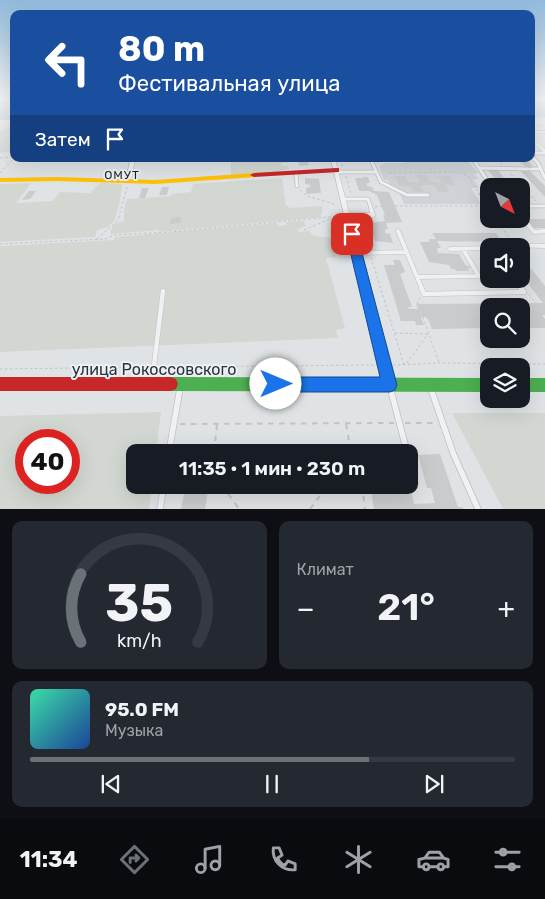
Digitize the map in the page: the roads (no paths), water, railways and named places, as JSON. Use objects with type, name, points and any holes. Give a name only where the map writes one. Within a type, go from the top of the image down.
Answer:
[{"type":"street","points":[[128,181],[131,162]]},
{"type":"street","points":[[334,162],[339,171],[345,207],[390,385]]},
{"type":"street","points":[[0,180],[174,181],[339,171]]},
{"type":"street","name":"улица Рокоссовского","points":[[0,384],[480,385]]},
{"type":"street","points":[[530,385],[545,385]]},
{"type":"lane","points":[[535,143],[545,152]]},
{"type":"lane","points":[[535,160],[545,178]]},
{"type":"lane","points":[[372,162],[381,182],[407,195],[428,195]]},
{"type":"lane","points":[[475,162],[485,178]]},
{"type":"lane","points":[[480,168],[539,169]]},
{"type":"lane","points":[[339,171],[376,172]]},
{"type":"lane","points":[[296,173],[297,186]]},
{"type":"lane","points":[[353,199],[368,199],[373,215],[358,215],[345,207],[353,199]]},
{"type":"lane","points":[[530,206],[543,206]]},
{"type":"lane","points":[[530,227],[534,232],[545,232]]},
{"type":"lane","points":[[398,231],[424,294],[524,292],[521,288]]},
{"type":"lane","points":[[530,246],[545,246]]},
{"type":"lane","points":[[417,277],[479,276],[463,248]]},
{"type":"lane","points":[[450,249],[480,248]]},
{"type":"lane","points":[[356,253],[407,252]]},
{"type":"lane","points":[[152,384],[163,291]]},
{"type":"lane","points":[[170,444],[181,384]]},
{"type":"lane","points":[[430,384],[453,453],[478,509]]},
{"type":"lane","points":[[390,385],[405,444]]},
{"type":"lane","points":[[160,509],[162,494]]},
{"type":"district","name":"ОМУТ","points":[[122,175]]}]
